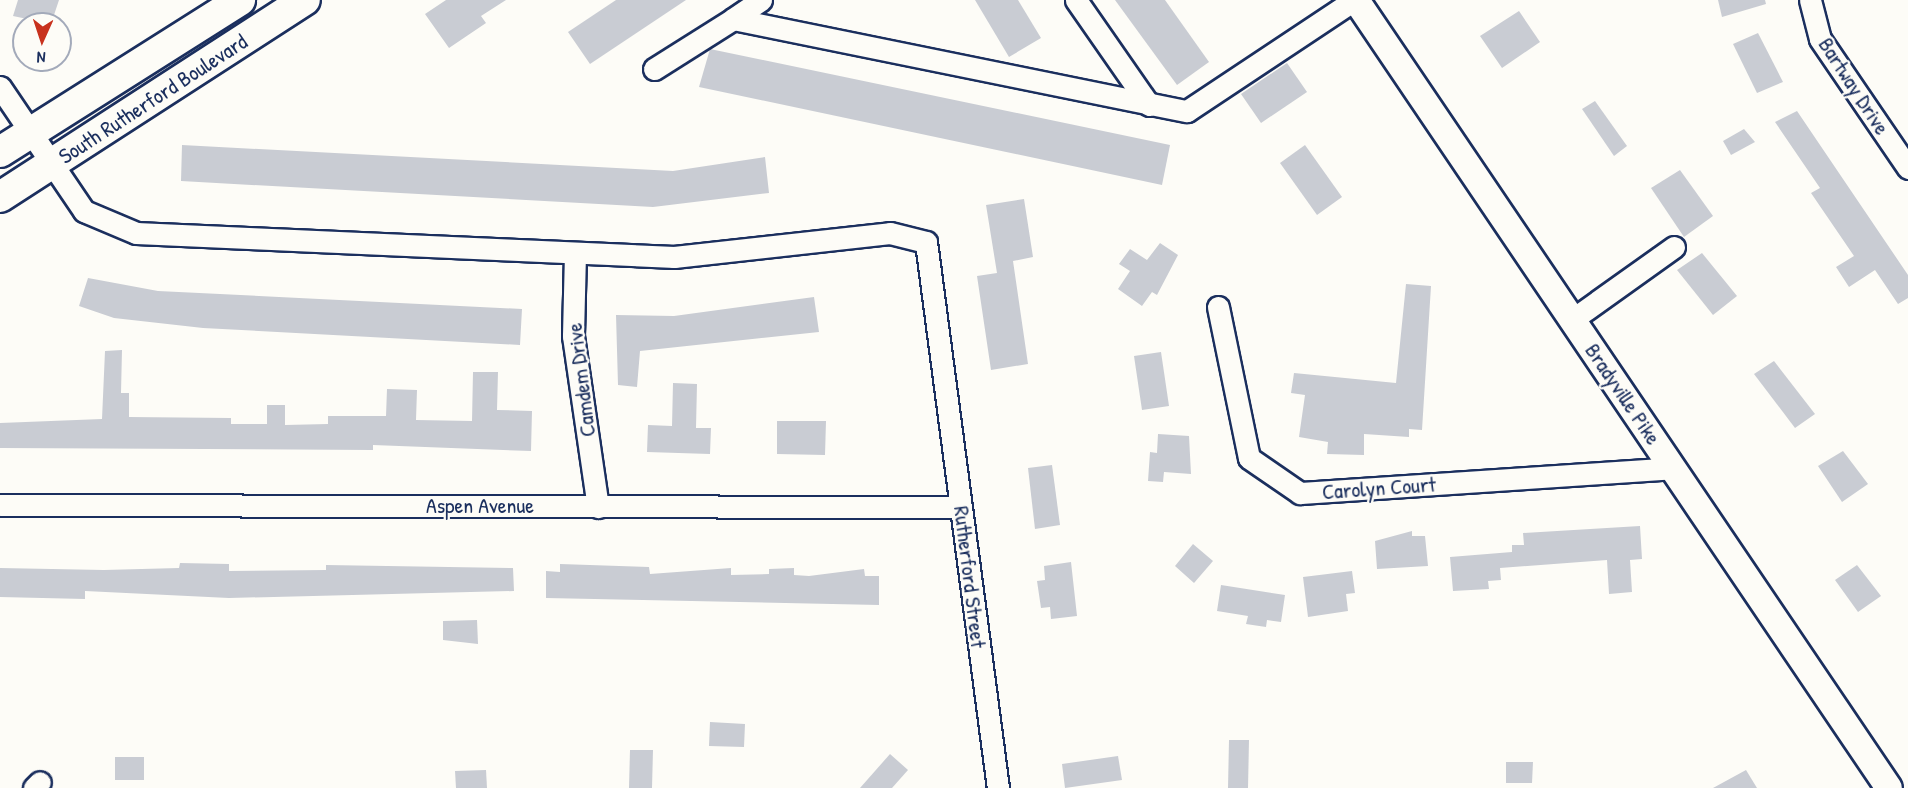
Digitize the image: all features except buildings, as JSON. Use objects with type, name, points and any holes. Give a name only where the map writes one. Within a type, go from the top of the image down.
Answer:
[{"type":"highway","name":"South Rutherford Boulevard","points":[[0,152],[240,0]]},
{"type":"highway","name":"South Rutherford Boulevard","points":[[0,197],[305,0]]},
{"type":"main road","name":"Bradyville Pike","points":[[1355,0],[1573,319],[1883,786]]},
{"type":"street","points":[[654,69],[761,0]]},
{"type":"street","points":[[1076,0],[1149,105]]},
{"type":"street","points":[[733,19],[1187,111],[1355,0]]},
{"type":"street","name":"Bartway Drive","points":[[1810,0],[1820,39],[1908,168]]},
{"type":"street","points":[[0,87],[54,163],[84,211],[136,233],[575,253]]},
{"type":"street","name":"Rutherford Street","points":[[575,253],[674,257],[890,233],[926,242],[946,366],[961,507],[998,788]]},
{"type":"street","points":[[1573,319],[1674,247]]},
{"type":"street","name":"Camdem Drive","points":[[575,253],[573,336],[598,507]]},
{"type":"street","name":"Carolyn Court","points":[[1218,307],[1249,458],[1300,493],[1673,468]]},
{"type":"street","name":"Aspen Avenue","points":[[0,505],[961,507]]}]
